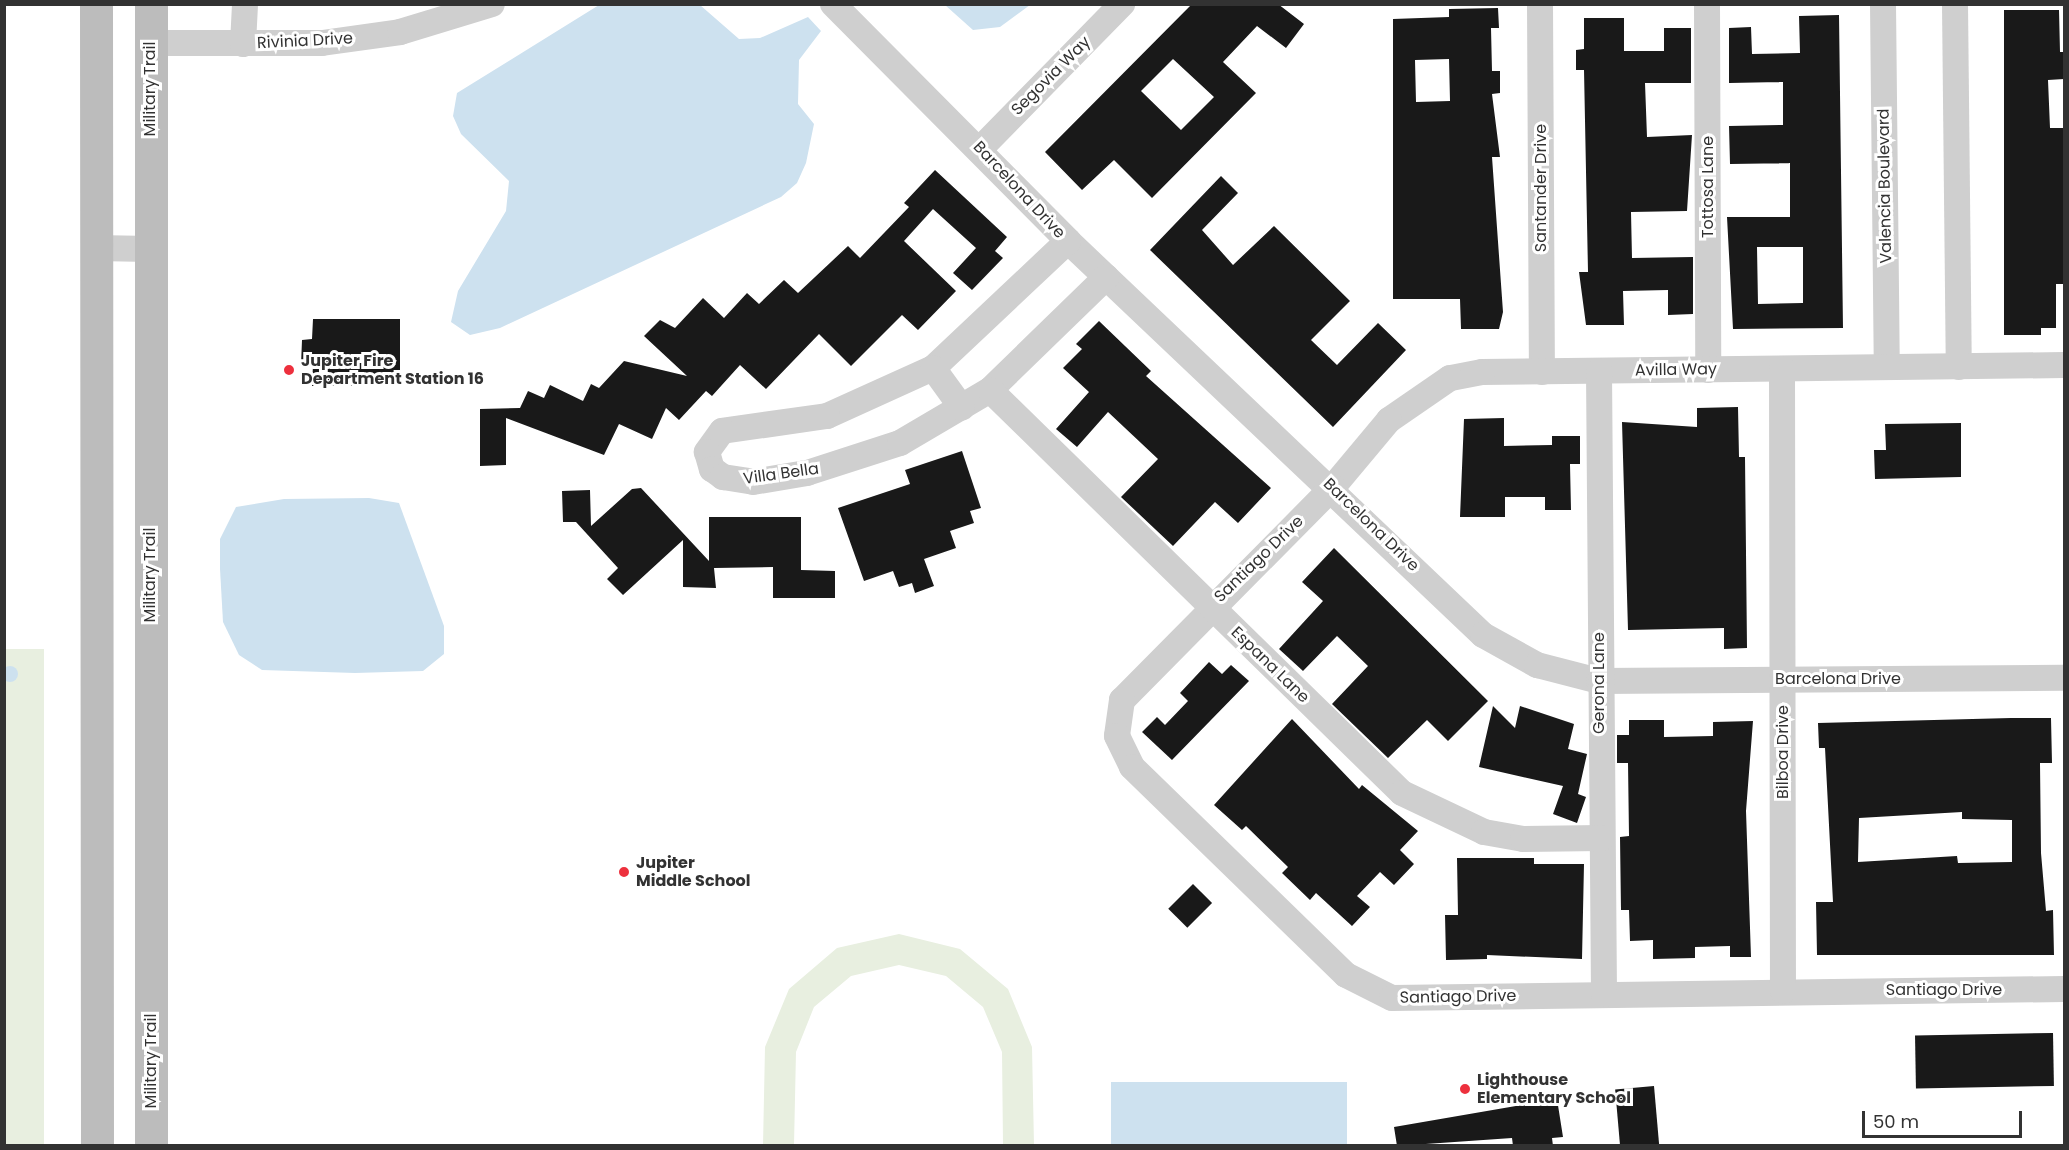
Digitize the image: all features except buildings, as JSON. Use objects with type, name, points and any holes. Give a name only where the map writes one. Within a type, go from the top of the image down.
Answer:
[{"type":"main road","points":[[96,4],[97,1146]]},
{"type":"main road","name":"Military Trail","points":[[151,4],[151,1146]]},
{"type":"street","points":[[243,44],[245,4]]},
{"type":"street","name":"Rivinia Drive","points":[[150,43],[322,43],[400,32],[492,4]]},
{"type":"street","name":"Barcelona Drive","points":[[833,4],[981,148],[1068,241],[1333,486],[1483,635],[1537,665],[1599,681],[2064,678]]},
{"type":"street","name":"Segovia Way","points":[[981,148],[1122,4]]},
{"type":"street","name":"Santander Drive","points":[[1540,4],[1542,372]]},
{"type":"street","name":"Tottosa Lane","points":[[1707,4],[1708,370]]},
{"type":"street","name":"Valencia Boulevard","points":[[1883,4],[1887,367]]},
{"type":"street","points":[[1955,4],[1959,367]]},
{"type":"street","name":"Villa Bella","points":[[1068,241],[933,368],[826,416],[722,431],[710,442],[708,461],[723,477],[736,481],[807,473],[900,443],[990,390],[1106,277]]},
{"type":"street","points":[[96,248],[150,249]]},
{"type":"street","name":"Avilla Way","points":[[1333,486],[1389,420],[1450,378],[1542,372],[2064,365]]},
{"type":"street","points":[[933,368],[962,408]]},
{"type":"street","name":"Bilboa Drive","points":[[1782,369],[1783,991]]},
{"type":"street","name":"Gerona Lane","points":[[1599,371],[1600,838],[1604,994]]},
{"type":"street","name":"Espana Lane","points":[[990,390],[1402,793],[1484,832],[1523,839],[1600,838]]},
{"type":"street","name":"Santiago Drive","points":[[1333,486],[1210,607],[1122,700],[1117,736],[1132,767],[1346,975],[1373,992],[1392,998],[2064,989]]},
{"type":"green space","points":[[4,649],[44,649],[44,1145],[4,1145]]},
{"type":"green space","points":[[899,934],[960,949],[1008,989],[1032,1047],[1034,1145],[1003,1145],[1002,1052],[983,1007],[946,976],[899,965],[851,976],[814,1007],[796,1052],[794,1145],[763,1145],[765,1047],[789,989],[837,948]]},
{"type":"water","points":[[599,5],[700,5],[739,39],[760,38],[808,17],[821,31],[799,60],[798,104],[814,124],[806,163],[797,183],[781,197],[500,328],[470,335],[451,322],[458,291],[506,211],[509,181],[461,134],[453,116],[457,93]]},
{"type":"water","points":[[945,5],[1030,5],[1000,27],[973,30]]},
{"type":"water","points":[[369,498],[399,503],[444,626],[444,654],[423,671],[355,673],[262,670],[239,655],[223,622],[220,569],[220,539],[236,507],[284,499]]},
{"type":"water","points":[[7,666],[13,666],[18,674],[16,680],[7,682],[2,677],[2,671]]},
{"type":"water","points":[[1111,1082],[1347,1082],[1347,1145],[1111,1145]]},
{"type":"place","name":"Jupiter Fire Department Station 16","points":[[289,370]]},
{"type":"place","name":"Jupiter Middle School","points":[[624,872]]},
{"type":"place","name":"Lighthouse Elementary School","points":[[1465,1089]]}]
